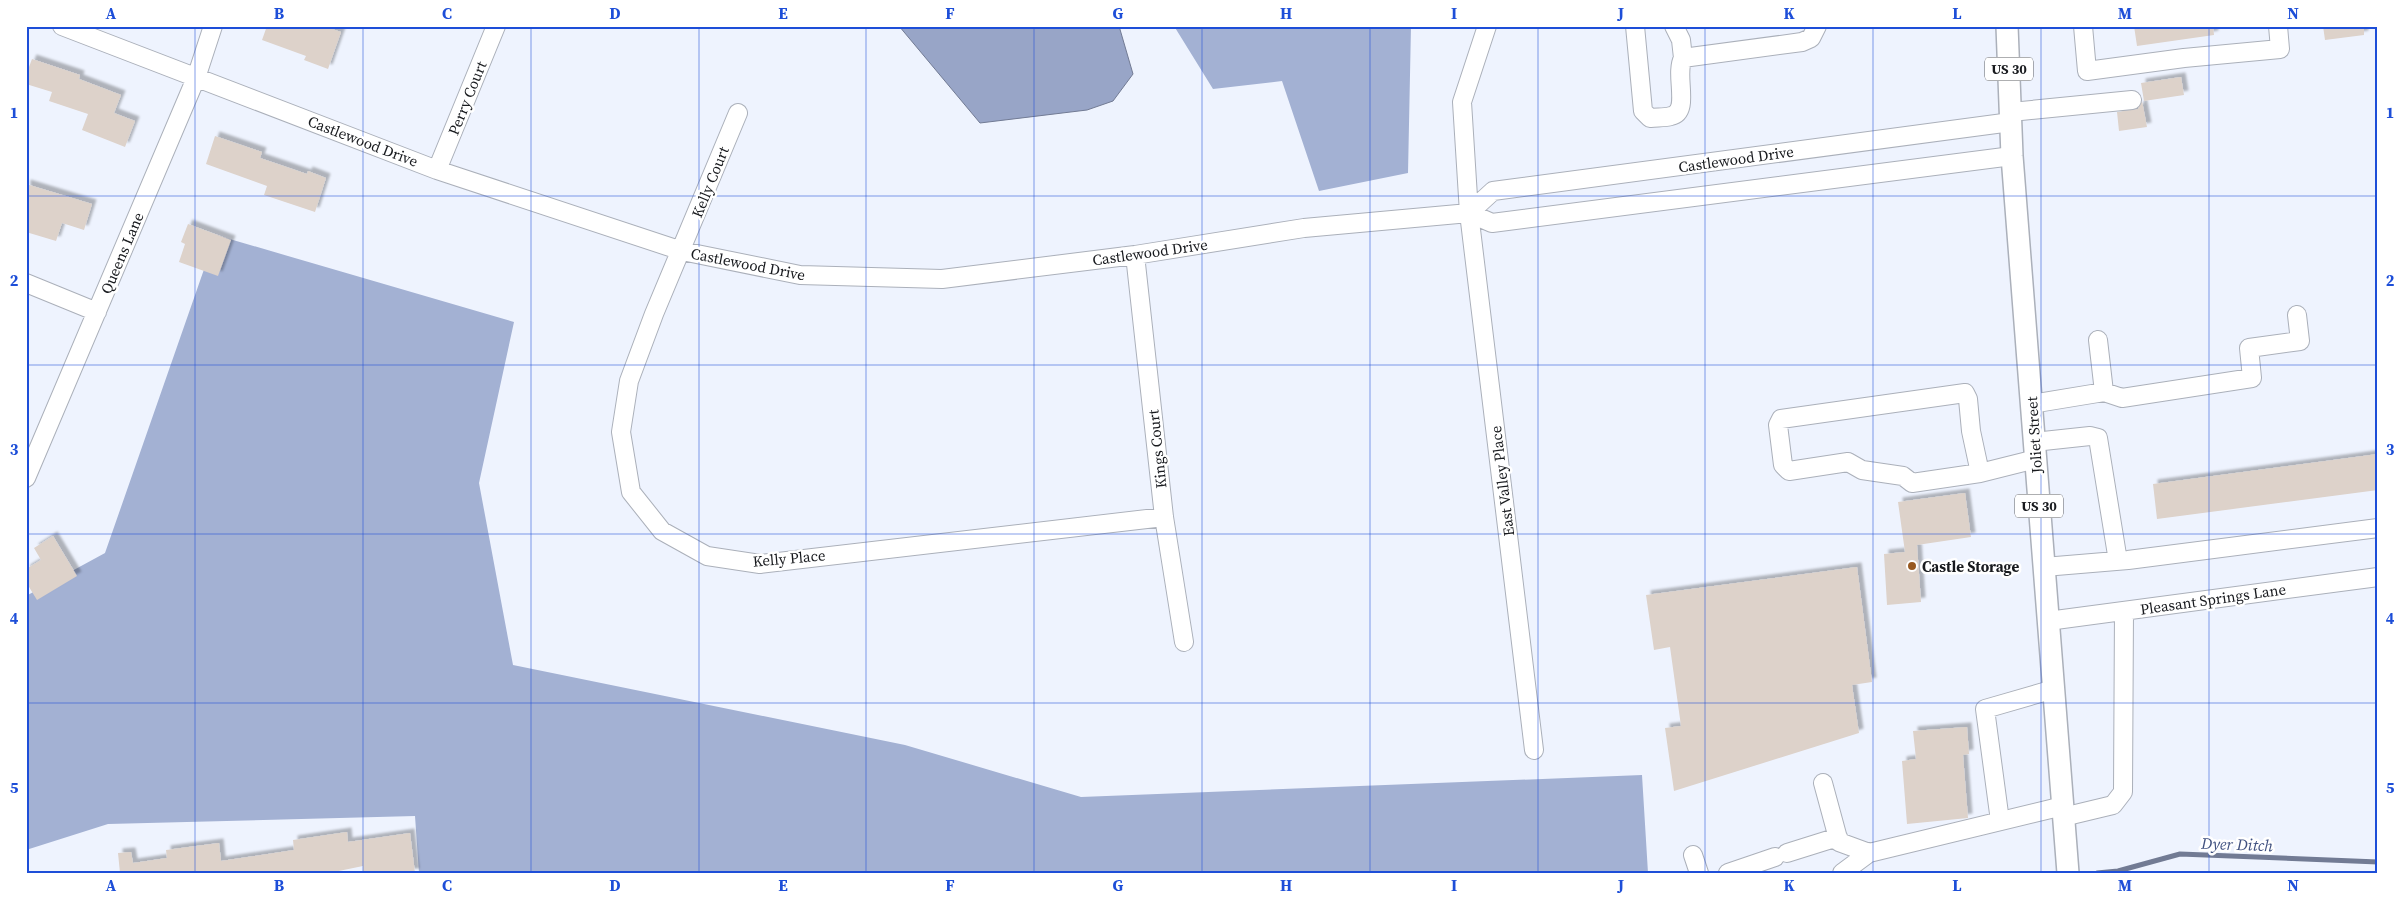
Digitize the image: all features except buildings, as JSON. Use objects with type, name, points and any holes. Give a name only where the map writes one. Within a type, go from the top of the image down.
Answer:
[{"type":"main road","name":"Joliet Street","points":[[2007,26],[2012,156],[2067,865]]},
{"type":"street","name":"Castlewood Drive","points":[[62,26],[438,170],[682,251],[800,275],[942,279],[1135,255],[1304,228],[1469,213],[1492,223],[2012,156]]},
{"type":"street","name":"Queens Lane","points":[[26,478],[196,78],[214,26]]},
{"type":"street","name":"Perry Court","points":[[438,170],[496,26]]},
{"type":"street","name":"East Valley Place","points":[[1487,26],[1462,102],[1469,213],[1534,750]]},
{"type":"street","points":[[1635,26],[1643,112],[1650,118],[1677,114],[1681,107],[1678,67],[1683,58],[1680,40],[1675,27]]},
{"type":"street","points":[[1683,58],[1802,42],[1811,38],[1817,26]]},
{"type":"street","points":[[2083,26],[2087,71],[2184,58],[2280,49],[2278,26]]},
{"type":"street","name":"Castlewood Drive","points":[[1469,213],[1493,191],[2132,100]]},
{"type":"street","name":"Kelly Court","points":[[682,251],[738,113]]},
{"type":"street","name":"Kelly Place","points":[[682,251],[654,314],[629,381],[621,432],[631,492],[662,531],[692,548],[707,556],[760,564],[1164,517]]},
{"type":"street","name":"Kings Court","points":[[1135,255],[1164,517],[1184,642]]},
{"type":"street","points":[[26,283],[97,312]]},
{"type":"street","points":[[2031,404],[2104,392],[2122,398],[2252,378],[2249,348],[2300,342],[2297,314]]},
{"type":"street","points":[[2098,340],[2104,392]]},
{"type":"street","points":[[1980,473],[1971,432],[1968,399],[1965,393],[1781,419],[1778,424],[1783,465],[1789,471],[1848,462],[1862,470],[1902,476],[1912,483],[1980,473],[2035,451],[2090,436],[2098,438],[2118,561]]},
{"type":"street","points":[[2044,567],[2118,561],[2378,528]]},
{"type":"street","name":"Pleasant Springs Lane","points":[[2048,621],[2378,577]]},
{"type":"street","points":[[1842,873],[1869,853],[2000,821],[2113,805],[2123,792],[2124,611]]},
{"type":"street","points":[[2000,821],[1985,709],[2054,689]]},
{"type":"street","points":[[1823,783],[1839,842],[1869,853]]},
{"type":"street","points":[[1728,873],[1838,837]]},
{"type":"street","points":[[1693,856],[1700,873]]},
{"type":"shaded area","points":[[899,26],[1119,26],[1133,74],[1113,101],[1087,110],[980,123]]},
{"type":"shaded area","points":[[1174,26],[1411,26],[1408,173],[1319,191],[1282,81],[1213,89]]},
{"type":"shaded area","points":[[216,235],[514,322],[479,483],[513,665],[905,745],[1081,797],[1642,775],[1648,873],[419,873],[415,816],[108,824],[26,850],[26,596],[105,553]]},
{"type":"waterway","name":"Dyer Ditch","points":[[2097,873],[2118,871],[2180,854],[2378,862]]},
{"type":"place","name":"Castle Storage","points":[[1912,566]]}]
